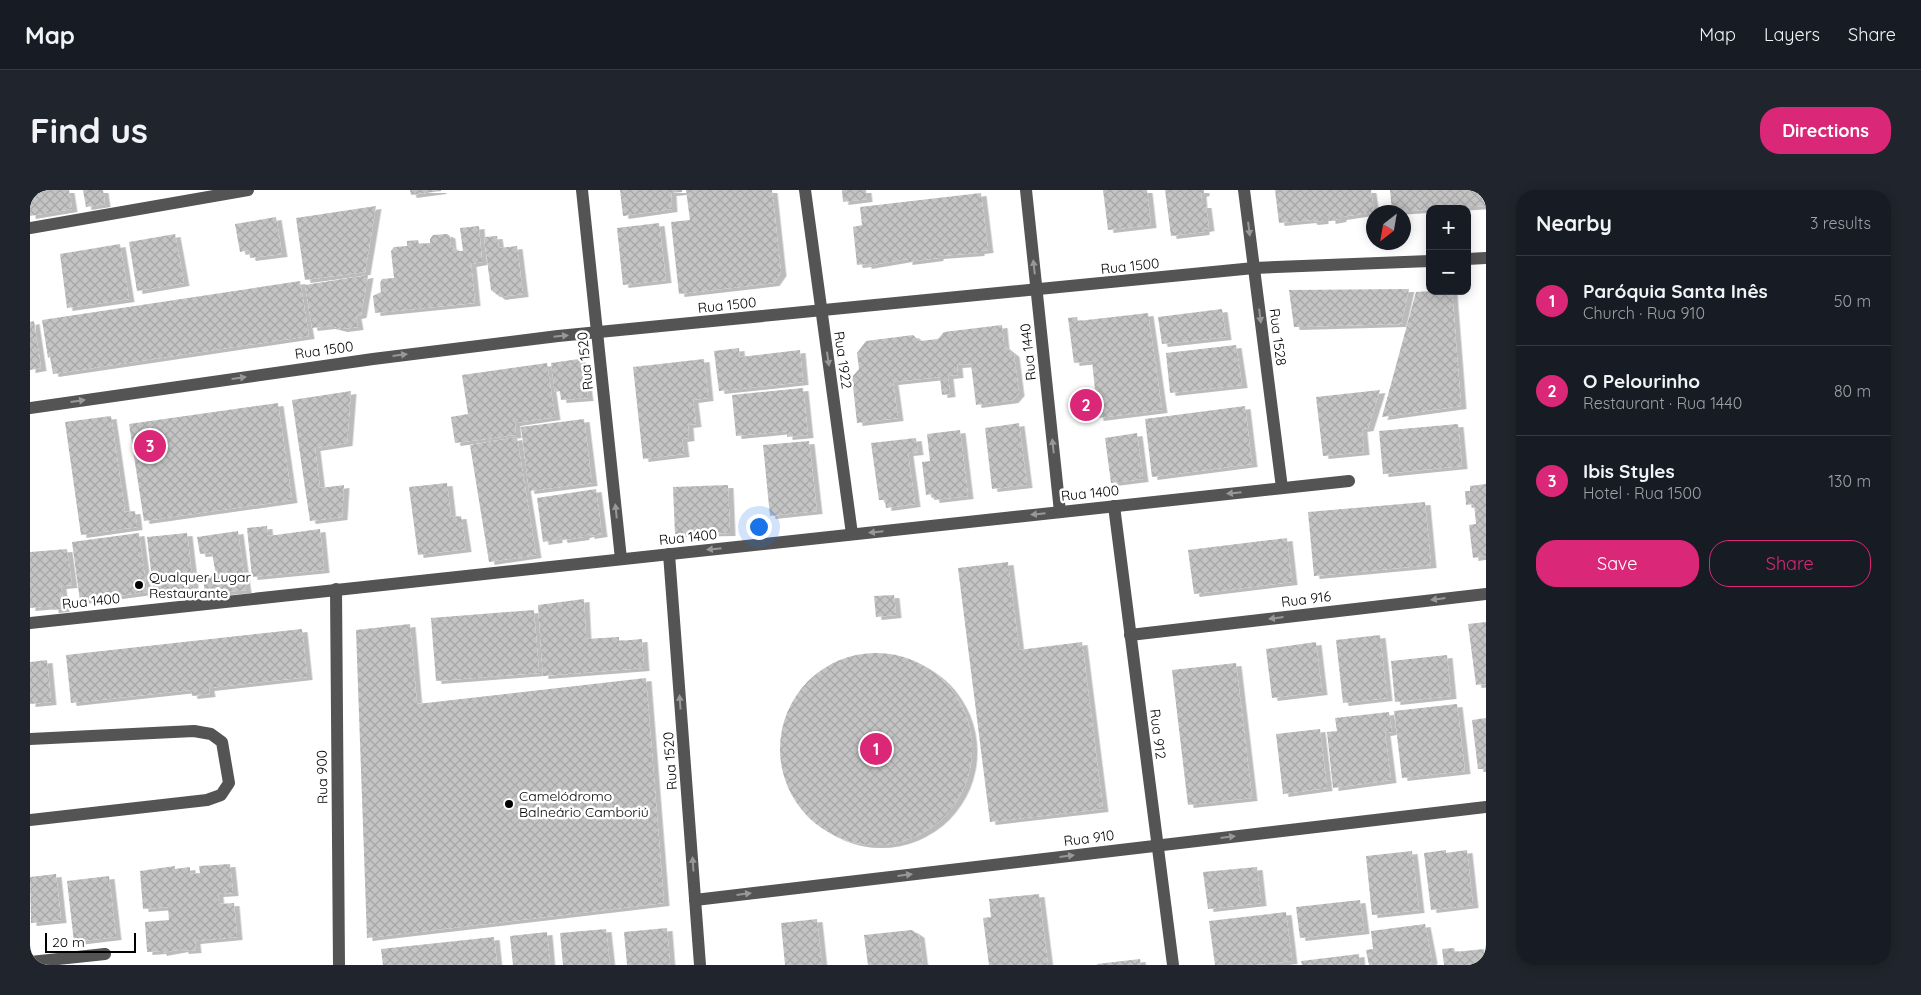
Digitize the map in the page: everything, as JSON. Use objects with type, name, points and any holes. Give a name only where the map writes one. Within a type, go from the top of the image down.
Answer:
[{"type":"street","points":[[30,228],[248,190]]},
{"type":"street","name":"Rua 1520","points":[[582,190],[621,559]]},
{"type":"street","name":"Rua 1922","points":[[805,190],[852,534]]},
{"type":"street","name":"Rua 1440","points":[[1026,190],[1060,512]]},
{"type":"street","name":"Rua 1528","points":[[1244,190],[1282,488]]},
{"type":"street","points":[[1471,259],[1486,258]]},
{"type":"street","name":"Rua 1500","points":[[30,408],[373,359],[597,333],[1037,291],[1254,268],[1426,260]]},
{"type":"street","name":"Rua 1400","points":[[30,623],[1349,481]]},
{"type":"street","name":"Rua 912","points":[[1114,506],[1173,965]]},
{"type":"street","name":"Rua 1520","points":[[669,554],[700,965]]},
{"type":"street","name":"Rua 900","points":[[336,590],[339,965]]},
{"type":"street","name":"Rua 916","points":[[1130,635],[1486,594]]},
{"type":"street","points":[[30,739],[194,732],[212,734],[222,742],[229,783],[222,795],[207,800],[30,820]]},
{"type":"street","name":"Rua 910","points":[[696,900],[1486,807]]},
{"type":"street","points":[[30,962],[53,962],[105,954]]},
{"type":"building","points":[[30,190],[69,190],[72,209],[30,216]]},
{"type":"building","points":[[83,190],[103,190],[105,204],[86,207]]},
{"type":"building","points":[[410,190],[441,190],[441,191],[411,195]]},
{"type":"building","points":[[620,190],[682,190],[682,192],[671,193],[672,209],[623,216]]},
{"type":"building","points":[[686,190],[772,190],[781,273],[774,283],[679,294],[671,222],[690,220]]},
{"type":"building","points":[[842,190],[866,190],[867,199],[843,202]]},
{"type":"building","points":[[1103,190],[1147,190],[1151,225],[1108,230]]},
{"type":"building","points":[[1165,190],[1204,190],[1204,193],[1201,194],[1202,205],[1206,205],[1209,228],[1204,229],[1204,232],[1171,236]]},
{"type":"building","points":[[1275,190],[1371,190],[1373,205],[1366,205],[1366,213],[1341,217],[1341,219],[1330,221],[1330,218],[1323,218],[1323,221],[1312,222],[1311,220],[1279,223]]},
{"type":"building","points":[[1390,190],[1486,190],[1486,206],[1426,205],[1426,210],[1411,211],[1411,205],[1391,205]]},
{"type":"building","points":[[981,193],[988,250],[979,251],[979,253],[938,256],[938,258],[907,262],[907,259],[866,266],[866,264],[857,265],[853,227],[862,225],[860,207]]},
{"type":"building","points":[[376,206],[365,272],[305,280],[296,218]]},
{"type":"building","points":[[276,217],[282,254],[250,258],[249,250],[240,252],[235,224]]},
{"type":"building","points":[[659,223],[666,280],[623,285],[617,228]]},
{"type":"building","points":[[479,226],[482,262],[471,264],[475,303],[375,313],[373,296],[381,292],[380,283],[382,279],[394,278],[391,251],[394,247],[407,246],[407,241],[418,240],[419,244],[430,243],[433,235],[447,234],[450,236],[451,246],[458,251],[463,251],[460,228]]},
{"type":"building","points":[[175,234],[184,283],[137,291],[129,242]]},
{"type":"building","points":[[497,236],[499,248],[517,246],[523,294],[500,297],[491,290],[484,237]]},
{"type":"building","points":[[120,244],[129,299],[67,308],[60,254]]},
{"type":"building","points":[[368,275],[361,315],[356,316],[358,327],[342,329],[330,326],[312,328],[305,285]]},
{"type":"building","points":[[300,281],[309,336],[53,374],[50,357],[48,358],[42,320]]},
{"type":"building","points":[[1409,289],[1401,324],[1294,327],[1289,290]]},
{"type":"building","points":[[1426,291],[1426,295],[1452,295],[1461,406],[1382,417],[1416,292]]},
{"type":"building","points":[[1222,309],[1226,337],[1162,344],[1158,317]]},
{"type":"building","points":[[1148,313],[1162,410],[1098,418],[1092,361],[1074,363],[1068,318],[1077,317],[1078,321]]},
{"type":"building","points":[[34,321],[41,368],[30,370],[30,322]]},
{"type":"building","points":[[1002,325],[1004,346],[1014,354],[1019,393],[1013,400],[976,405],[971,364],[957,365],[958,375],[948,376],[950,394],[942,395],[940,377],[893,382],[898,418],[857,423],[852,377],[859,369],[857,353],[866,341],[913,335],[920,341],[938,339],[944,332]]},
{"type":"building","points":[[1236,345],[1242,385],[1170,393],[1166,353]]},
{"type":"building","points":[[739,348],[740,357],[800,350],[803,382],[719,391],[714,351]]},
{"type":"building","points":[[579,359],[583,363],[588,398],[561,400],[560,391],[555,392],[551,363]]},
{"type":"building","points":[[704,359],[708,398],[693,400],[696,424],[688,425],[689,438],[682,439],[684,454],[643,459],[633,367]]},
{"type":"building","points":[[547,363],[555,417],[515,423],[516,435],[455,443],[451,417],[468,414],[462,375]]},
{"type":"building","points":[[803,388],[808,435],[787,437],[787,431],[736,436],[732,395]]},
{"type":"building","points":[[1380,390],[1368,428],[1362,429],[1364,452],[1323,456],[1316,397]]},
{"type":"building","points":[[351,391],[347,443],[315,448],[320,488],[344,485],[342,517],[310,521],[292,400]]},
{"type":"building","points":[[278,403],[292,500],[144,521],[129,424]]},
{"type":"building","points":[[1245,406],[1252,464],[1152,477],[1145,419]]},
{"type":"building","points":[[111,416],[125,512],[135,511],[137,527],[81,535],[65,422]]},
{"type":"building","points":[[584,419],[592,483],[529,491],[521,427]]},
{"type":"building","points":[[1019,423],[1027,485],[992,489],[985,428]]},
{"type":"building","points":[[1458,424],[1462,466],[1383,474],[1379,431]]},
{"type":"building","points":[[960,430],[968,496],[934,500],[933,494],[926,495],[922,462],[930,461],[927,434]]},
{"type":"building","points":[[1137,433],[1143,479],[1111,483],[1105,438]]},
{"type":"building","points":[[517,437],[536,555],[489,562],[470,445]]},
{"type":"building","points":[[916,438],[918,452],[908,453],[915,504],[886,508],[885,500],[879,500],[871,443]]},
{"type":"building","points":[[809,441],[817,511],[770,516],[763,445]]},
{"type":"building","points":[[447,483],[451,517],[461,516],[466,549],[418,555],[409,487]]},
{"type":"building","points":[[1486,484],[1486,556],[1473,558],[1469,525],[1476,524],[1474,504],[1466,505],[1465,491],[1470,491],[1470,486]]},
{"type":"building","points":[[728,485],[730,533],[675,534],[673,487]]},
{"type":"building","points":[[596,489],[602,534],[589,536],[589,534],[584,535],[584,537],[562,540],[561,536],[557,537],[557,540],[543,542],[537,498]]},
{"type":"building","points":[[1425,502],[1431,565],[1314,576],[1308,512]]},
{"type":"building","points":[[267,526],[268,536],[320,529],[324,570],[252,577],[247,528]]},
{"type":"building","points":[[238,531],[246,590],[205,594],[203,577],[216,575],[212,553],[200,554],[197,537]]},
{"type":"building","points":[[139,533],[147,592],[80,601],[72,542]]},
{"type":"building","points":[[187,533],[194,593],[154,597],[147,537]]},
{"type":"building","points":[[1287,538],[1292,582],[1194,594],[1188,550]]},
{"type":"building","points":[[67,549],[72,585],[61,586],[64,609],[53,610],[53,606],[30,608],[30,552]]},
{"type":"building","points":[[1008,562],[1019,650],[1082,642],[1103,809],[990,822],[958,568]]},
{"type":"building","points":[[894,595],[896,615],[876,617],[874,596]]},
{"type":"building","points":[[584,599],[586,639],[619,637],[619,641],[642,639],[644,668],[543,676],[538,605]]},
{"type":"building","points":[[534,610],[539,673],[436,681],[431,618]]},
{"type":"building","points":[[1486,622],[1486,684],[1476,685],[1468,624]]},
{"type":"building","name":"Camelódromo Balneário Camboriú","points":[[410,624],[417,704],[646,678],[664,903],[367,938],[356,630]]},
{"type":"building","points":[[302,629],[307,677],[209,688],[210,694],[192,696],[191,690],[71,703],[66,655]]},
{"type":"building","points":[[1380,635],[1387,698],[1343,703],[1336,640]]},
{"type":"building","points":[[1316,642],[1322,692],[1272,698],[1266,649]]},
{"type":"building","points":[[885,653],[895,654],[921,664],[937,674],[951,688],[965,712],[971,730],[971,768],[965,786],[951,810],[937,824],[913,838],[895,844],[867,845],[857,844],[831,834],[815,824],[801,810],[787,786],[781,768],[780,740],[781,730],[791,704],[801,688],[815,674],[839,660],[857,654]]},
{"type":"building","points":[[1447,655],[1451,696],[1395,702],[1391,661]]},
{"type":"building","points":[[47,660],[51,702],[30,704],[30,662]]},
{"type":"building","points":[[1236,663],[1252,798],[1188,805],[1172,670]]},
{"type":"building","points":[[1457,704],[1465,771],[1402,778],[1394,711]]},
{"type":"building","points":[[1389,712],[1392,732],[1385,733],[1391,780],[1333,788],[1327,732],[1337,731],[1335,718]]},
{"type":"building","points":[[1486,718],[1486,769],[1478,769],[1472,720]]},
{"type":"building","points":[[1320,729],[1327,788],[1283,794],[1276,734]]},
{"type":"building","points":[[1446,850],[1446,853],[1467,850],[1473,905],[1431,910],[1424,853]]},
{"type":"building","points":[[1412,851],[1419,910],[1372,915],[1366,856]]},
{"type":"building","points":[[230,864],[233,893],[218,894],[219,904],[234,903],[237,937],[195,941],[196,950],[183,951],[183,949],[161,953],[161,951],[147,952],[145,922],[169,920],[168,907],[143,909],[140,871],[175,866],[175,869],[190,867],[190,874],[200,873],[199,866]]},
{"type":"building","points":[[1257,867],[1261,903],[1208,909],[1203,872]]},
{"type":"building","points":[[56,874],[61,920],[31,923],[30,877]]},
{"type":"building","points":[[109,876],[116,937],[74,942],[67,881]]},
{"type":"building","points":[[1039,894],[1048,965],[989,965],[983,918],[991,917],[989,899]]},
{"type":"building","points":[[1360,900],[1364,931],[1300,938],[1296,907]]},
{"type":"building","points":[[1286,912],[1292,961],[1255,965],[1215,965],[1209,921]]},
{"type":"building","points":[[817,919],[822,965],[785,965],[781,923]]},
{"type":"building","points":[[1425,924],[1432,960],[1430,965],[1369,965],[1366,950],[1373,949],[1371,931]]},
{"type":"building","points":[[667,928],[670,965],[627,965],[624,932]]},
{"type":"building","points":[[606,929],[610,965],[563,965],[560,933]]},
{"type":"building","points":[[912,930],[919,935],[923,965],[868,965],[864,935]]},
{"type":"building","points":[[547,932],[550,965],[513,965],[510,936]]},
{"type":"building","points":[[494,937],[497,965],[383,965],[381,949]]},
{"type":"building","points":[[1454,948],[1455,952],[1484,949],[1486,965],[1444,965],[1442,949]]},
{"type":"building","points":[[1359,954],[1360,965],[1302,965],[1301,961]]},
{"type":"building","points":[[1140,959],[1141,965],[1097,965],[1097,964]]},
{"type":"place","name":"O Pelourinho","points":[[1086,405]]},
{"type":"place","name":"Ibis Styles","points":[[150,446]]},
{"type":"place","name":"Qualquer Lugar Restaurante","points":[[139,585]]},
{"type":"place","name":"Paróquia Santa Inês","points":[[876,749]]},
{"type":"place","name":"Camelódromo Balneário Camboriú","points":[[509,804]]}]
